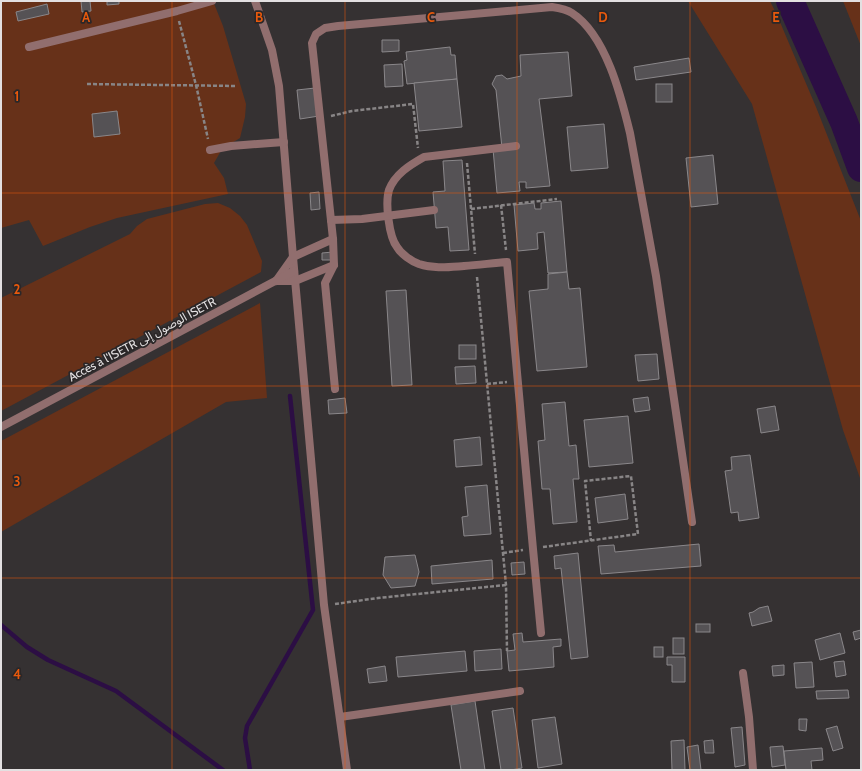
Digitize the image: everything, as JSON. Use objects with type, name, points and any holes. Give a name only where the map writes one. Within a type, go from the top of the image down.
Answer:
[{"type":"street","points":[[29,47],[212,1]]},
{"type":"street","points":[[255,1],[272,50],[279,86],[324,605],[347,770]]},
{"type":"street","points":[[335,389],[325,283],[334,265],[333,239],[312,43],[316,34],[325,28],[338,26],[552,7],[562,9],[572,13],[583,22],[596,39],[611,70],[625,113],[656,276],[692,522]]},
{"type":"street","points":[[210,150],[231,146],[284,142]]},
{"type":"street","points":[[516,146],[424,157],[396,178],[389,190],[387,202],[392,237],[396,247],[406,257],[417,264],[430,267],[444,267],[507,262],[541,632]]},
{"type":"street","points":[[331,220],[362,219],[434,210]]},
{"type":"street","points":[[276,281],[293,257],[333,239]]},
{"type":"street","points":[[276,281],[295,281],[334,265]]},
{"type":"street","name":"Accès à l'ISETR الوصول إلى ISETR","points":[[1,427],[294,271]]},
{"type":"street","points":[[743,673],[749,717],[753,770]]},
{"type":"street","points":[[340,717],[520,691]]},
{"type":"path","points":[[176,11],[196,85],[210,150]]},
{"type":"path","points":[[87,84],[236,86]]},
{"type":"path","points":[[321,118],[352,111],[413,104],[419,160]]},
{"type":"path","points":[[466,152],[506,585],[507,651]]},
{"type":"path","points":[[471,209],[558,199]]},
{"type":"path","points":[[501,205],[507,262]]},
{"type":"path","points":[[487,384],[518,381]]},
{"type":"path","points":[[503,553],[591,541],[638,534],[631,476],[585,481],[591,541]]},
{"type":"path","points":[[324,605],[506,585]]},
{"type":"shaded area","points":[[1,1],[213,1],[223,26],[246,104],[245,117],[240,138],[222,149],[214,163],[224,178],[228,194],[117,218],[43,246],[29,220],[1,228]]},
{"type":"shaded area","points":[[688,1],[770,1],[816,107],[861,221],[861,481],[843,430],[752,104]]},
{"type":"shaded area","points":[[843,1],[861,1],[861,46]]},
{"type":"shaded area","points":[[218,203],[230,208],[240,216],[247,225],[262,261],[261,272],[1,411],[1,298],[130,234],[137,226],[147,219],[205,204]]},
{"type":"shaded area","points":[[260,303],[267,398],[226,402],[1,532],[1,441]]},
{"type":"building","points":[[81,1],[90,1],[91,11],[82,12]]},
{"type":"building","points":[[107,1],[119,1],[119,4],[107,5]]},
{"type":"building","points":[[47,4],[49,14],[18,21],[16,12]]},
{"type":"building","points":[[382,40],[399,40],[399,51],[382,52]]},
{"type":"building","points":[[450,47],[451,55],[455,55],[457,79],[407,84],[404,61],[407,60],[406,52]]},
{"type":"building","points":[[568,52],[572,96],[539,99],[550,186],[526,188],[526,182],[519,182],[520,191],[497,193],[493,149],[502,148],[496,90],[492,84],[496,76],[502,75],[507,79],[521,76],[520,55]]},
{"type":"building","points":[[689,58],[691,72],[636,80],[634,67]]},
{"type":"building","points":[[402,64],[403,86],[385,87],[384,65]]},
{"type":"building","points":[[457,79],[462,127],[419,131],[414,83]]},
{"type":"building","points":[[656,84],[672,84],[672,102],[656,102]]},
{"type":"building","points":[[315,88],[319,116],[300,119],[297,90]]},
{"type":"building","points":[[117,111],[120,134],[94,137],[92,114]]},
{"type":"building","points":[[604,124],[608,168],[571,171],[567,127]]},
{"type":"building","points":[[713,155],[718,204],[691,207],[686,158]]},
{"type":"building","points":[[462,160],[469,250],[450,251],[448,227],[436,228],[433,192],[445,191],[443,161]]},
{"type":"building","points":[[319,192],[320,209],[311,210],[310,193]]},
{"type":"building","points":[[561,201],[567,272],[548,273],[544,232],[537,233],[538,249],[518,251],[514,205],[534,203],[535,209],[541,209],[541,203]]},
{"type":"building","points":[[333,252],[333,260],[322,260],[322,253]]},
{"type":"building","points":[[567,272],[569,289],[580,288],[587,367],[537,371],[529,291],[548,289],[548,274]]},
{"type":"building","points":[[406,290],[412,385],[392,386],[386,291]]},
{"type":"building","points":[[459,345],[476,345],[476,359],[459,359]]},
{"type":"building","points":[[657,354],[659,379],[638,381],[635,355]]},
{"type":"building","points":[[475,366],[476,383],[456,384],[455,367]]},
{"type":"building","points":[[648,397],[650,410],[635,412],[633,399]]},
{"type":"building","points":[[345,398],[347,413],[329,414],[328,400]]},
{"type":"building","points":[[565,402],[569,446],[576,445],[579,479],[573,479],[577,522],[553,524],[550,489],[542,489],[538,441],[545,440],[542,404]]},
{"type":"building","points":[[775,406],[779,430],[761,433],[757,409]]},
{"type":"building","points":[[628,416],[633,463],[589,467],[584,420]]},
{"type":"building","points":[[480,437],[482,465],[456,467],[454,440]]},
{"type":"building","points":[[750,455],[759,518],[739,521],[738,512],[731,513],[725,471],[732,470],[731,457]]},
{"type":"building","points":[[487,485],[491,534],[464,536],[462,517],[468,516],[465,487]]},
{"type":"building","points":[[625,494],[628,519],[598,523],[595,498]]},
{"type":"building","points":[[699,544],[701,566],[601,574],[598,546],[614,545],[615,552]]},
{"type":"building","points":[[578,553],[588,657],[571,659],[561,568],[555,569],[554,556]]},
{"type":"building","points":[[415,555],[419,572],[415,586],[391,588],[383,575],[385,557]]},
{"type":"building","points":[[492,560],[493,579],[432,584],[431,566]]},
{"type":"building","points":[[524,562],[525,574],[512,575],[511,563]]},
{"type":"building","points":[[768,606],[772,621],[752,626],[749,613],[759,608]]},
{"type":"building","points":[[696,624],[710,624],[710,632],[696,632]]},
{"type":"building","points":[[861,630],[861,638],[855,640],[853,632]]},
{"type":"building","points":[[522,633],[523,642],[561,639],[561,646],[553,647],[554,667],[509,671],[507,651],[515,650],[513,634]]},
{"type":"building","points":[[840,633],[845,653],[820,660],[815,640]]},
{"type":"building","points":[[673,638],[684,638],[684,654],[673,654]]},
{"type":"building","points":[[654,647],[663,647],[663,657],[654,657]]},
{"type":"building","points":[[501,649],[502,669],[475,671],[474,651]]},
{"type":"building","points":[[465,651],[467,671],[398,677],[396,657]]},
{"type":"building","points":[[667,657],[685,657],[685,682],[672,682],[672,665],[667,665]]},
{"type":"building","points":[[844,661],[846,675],[836,677],[834,662]]},
{"type":"building","points":[[812,662],[814,687],[796,688],[794,663]]},
{"type":"building","points":[[784,665],[784,675],[773,676],[772,666]]},
{"type":"building","points":[[385,666],[387,681],[369,683],[367,669]]},
{"type":"building","points":[[848,690],[849,698],[817,699],[816,691]]},
{"type":"building","points":[[475,701],[485,770],[461,770],[451,705]]},
{"type":"building","points":[[513,708],[522,768],[501,770],[492,711]]},
{"type":"building","points":[[555,717],[562,764],[538,768],[532,720]]},
{"type":"building","points":[[799,719],[807,719],[806,731],[799,730]]},
{"type":"building","points":[[837,726],[843,748],[833,751],[826,729]]},
{"type":"building","points":[[742,727],[745,765],[735,767],[731,728]]},
{"type":"building","points":[[684,740],[685,770],[672,770],[671,741]]},
{"type":"building","points":[[713,740],[714,753],[705,753],[704,741]]},
{"type":"building","points":[[698,745],[701,770],[690,770],[687,747]]},
{"type":"building","points":[[783,746],[785,765],[772,767],[770,747]]},
{"type":"building","points":[[822,748],[823,760],[811,761],[812,770],[786,770],[784,751]]},
{"type":"waterway","points":[[790,1],[844,122],[861,168]]},
{"type":"waterway","points":[[250,770],[245,738],[247,726],[313,610],[290,396]]},
{"type":"waterway","points":[[1,625],[27,647],[48,660],[116,691],[223,770]]}]
